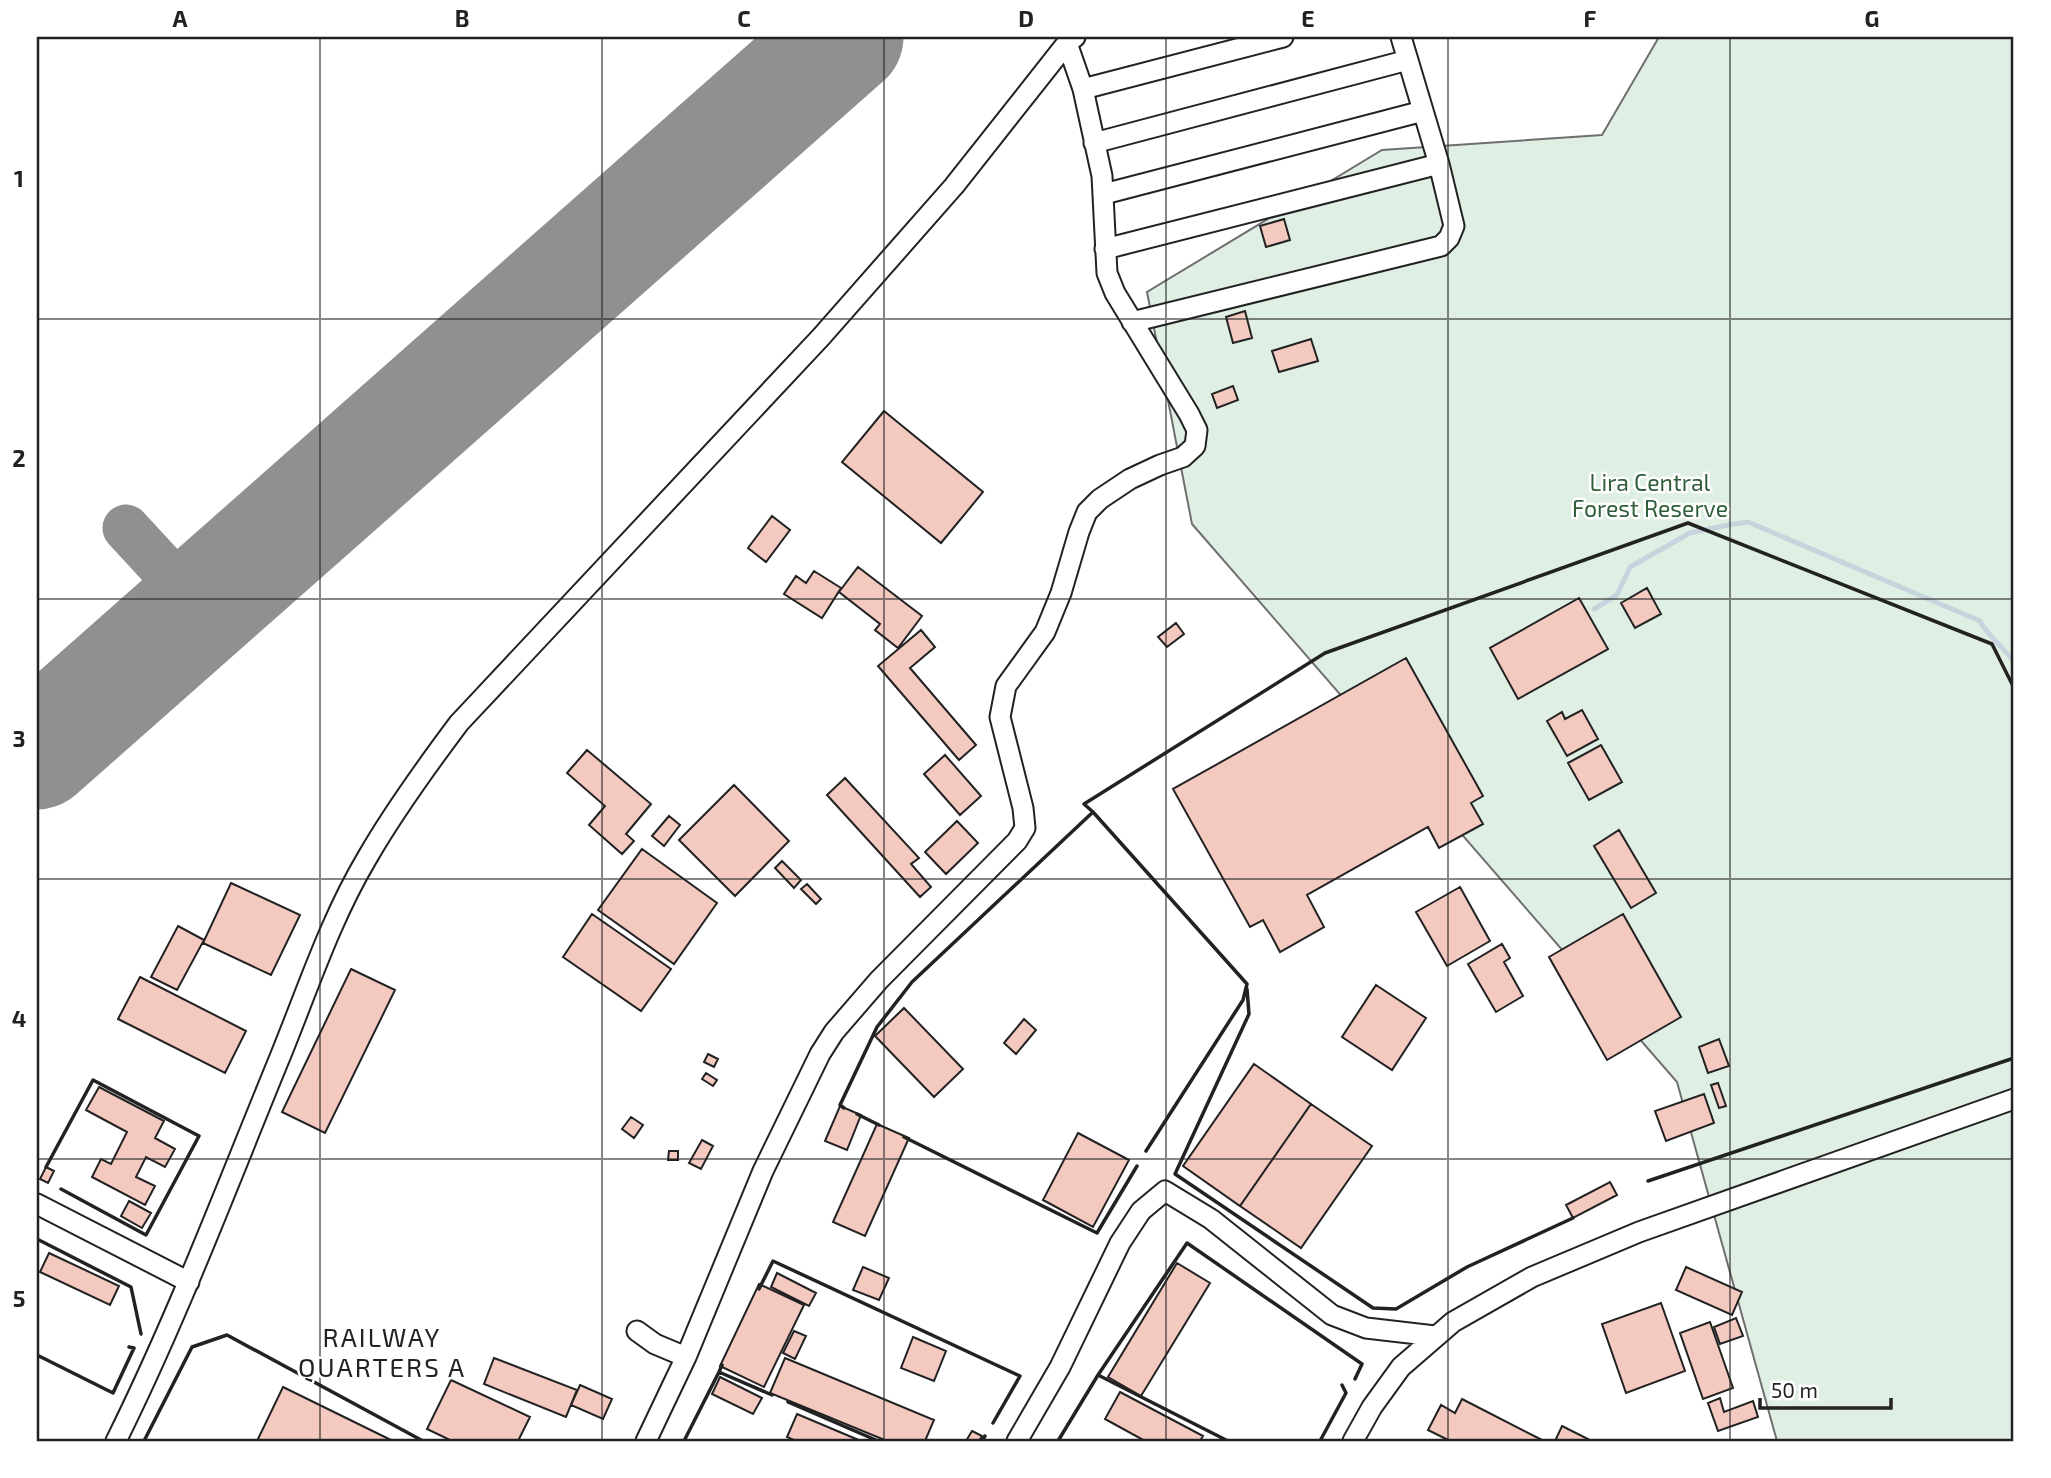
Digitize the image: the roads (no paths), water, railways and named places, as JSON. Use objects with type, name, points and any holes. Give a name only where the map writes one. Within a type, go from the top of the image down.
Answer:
[{"type":"street","points":[[1083,89],[1283,37]]},
{"type":"street","points":[[1132,322],[1441,246],[1449,238],[1454,226],[1439,164],[1401,37]]},
{"type":"street","points":[[646,1441],[686,1357],[763,1171],[820,1054],[834,1032],[879,980],[1017,841],[1025,828],[1023,808],[1000,717],[1001,707],[1006,686],[1045,632],[1061,593],[1087,512],[1100,499],[1130,480],[1183,457],[1195,446],[1197,430],[1189,414],[1115,293],[1107,273],[1102,176],[1071,40]]},
{"type":"street","points":[[116,1441],[189,1282],[328,937],[366,859],[419,775],[459,723],[821,337],[954,186],[1071,40]]},
{"type":"street","points":[[1094,143],[1408,60]]},
{"type":"street","points":[[1104,194],[1423,111]]},
{"type":"street","points":[[1105,250],[1439,164]]},
{"type":"street","points":[[1353,1441],[1371,1407],[1401,1367],[1453,1322],[1532,1277],[1639,1232],[2014,1100]]},
{"type":"street","points":[[1017,1441],[1060,1367],[1120,1243],[1141,1211],[1165,1191],[1211,1219],[1332,1315],[1366,1328],[1435,1336]]},
{"type":"street","points":[[37,1204],[189,1282]]},
{"type":"street","points":[[637,1331],[655,1343],[686,1357]]},
{"type":"waterway","points":[[1594,609],[1617,595],[1630,567],[1690,533],[1748,522],[1980,621],[2014,662]]},
{"type":"district","name":"RAILWAY QUARTERS A","points":[[382,1353]]},
{"type":"park label","name":"Lira Central Forest Reserve","points":[[1650,496]]}]
